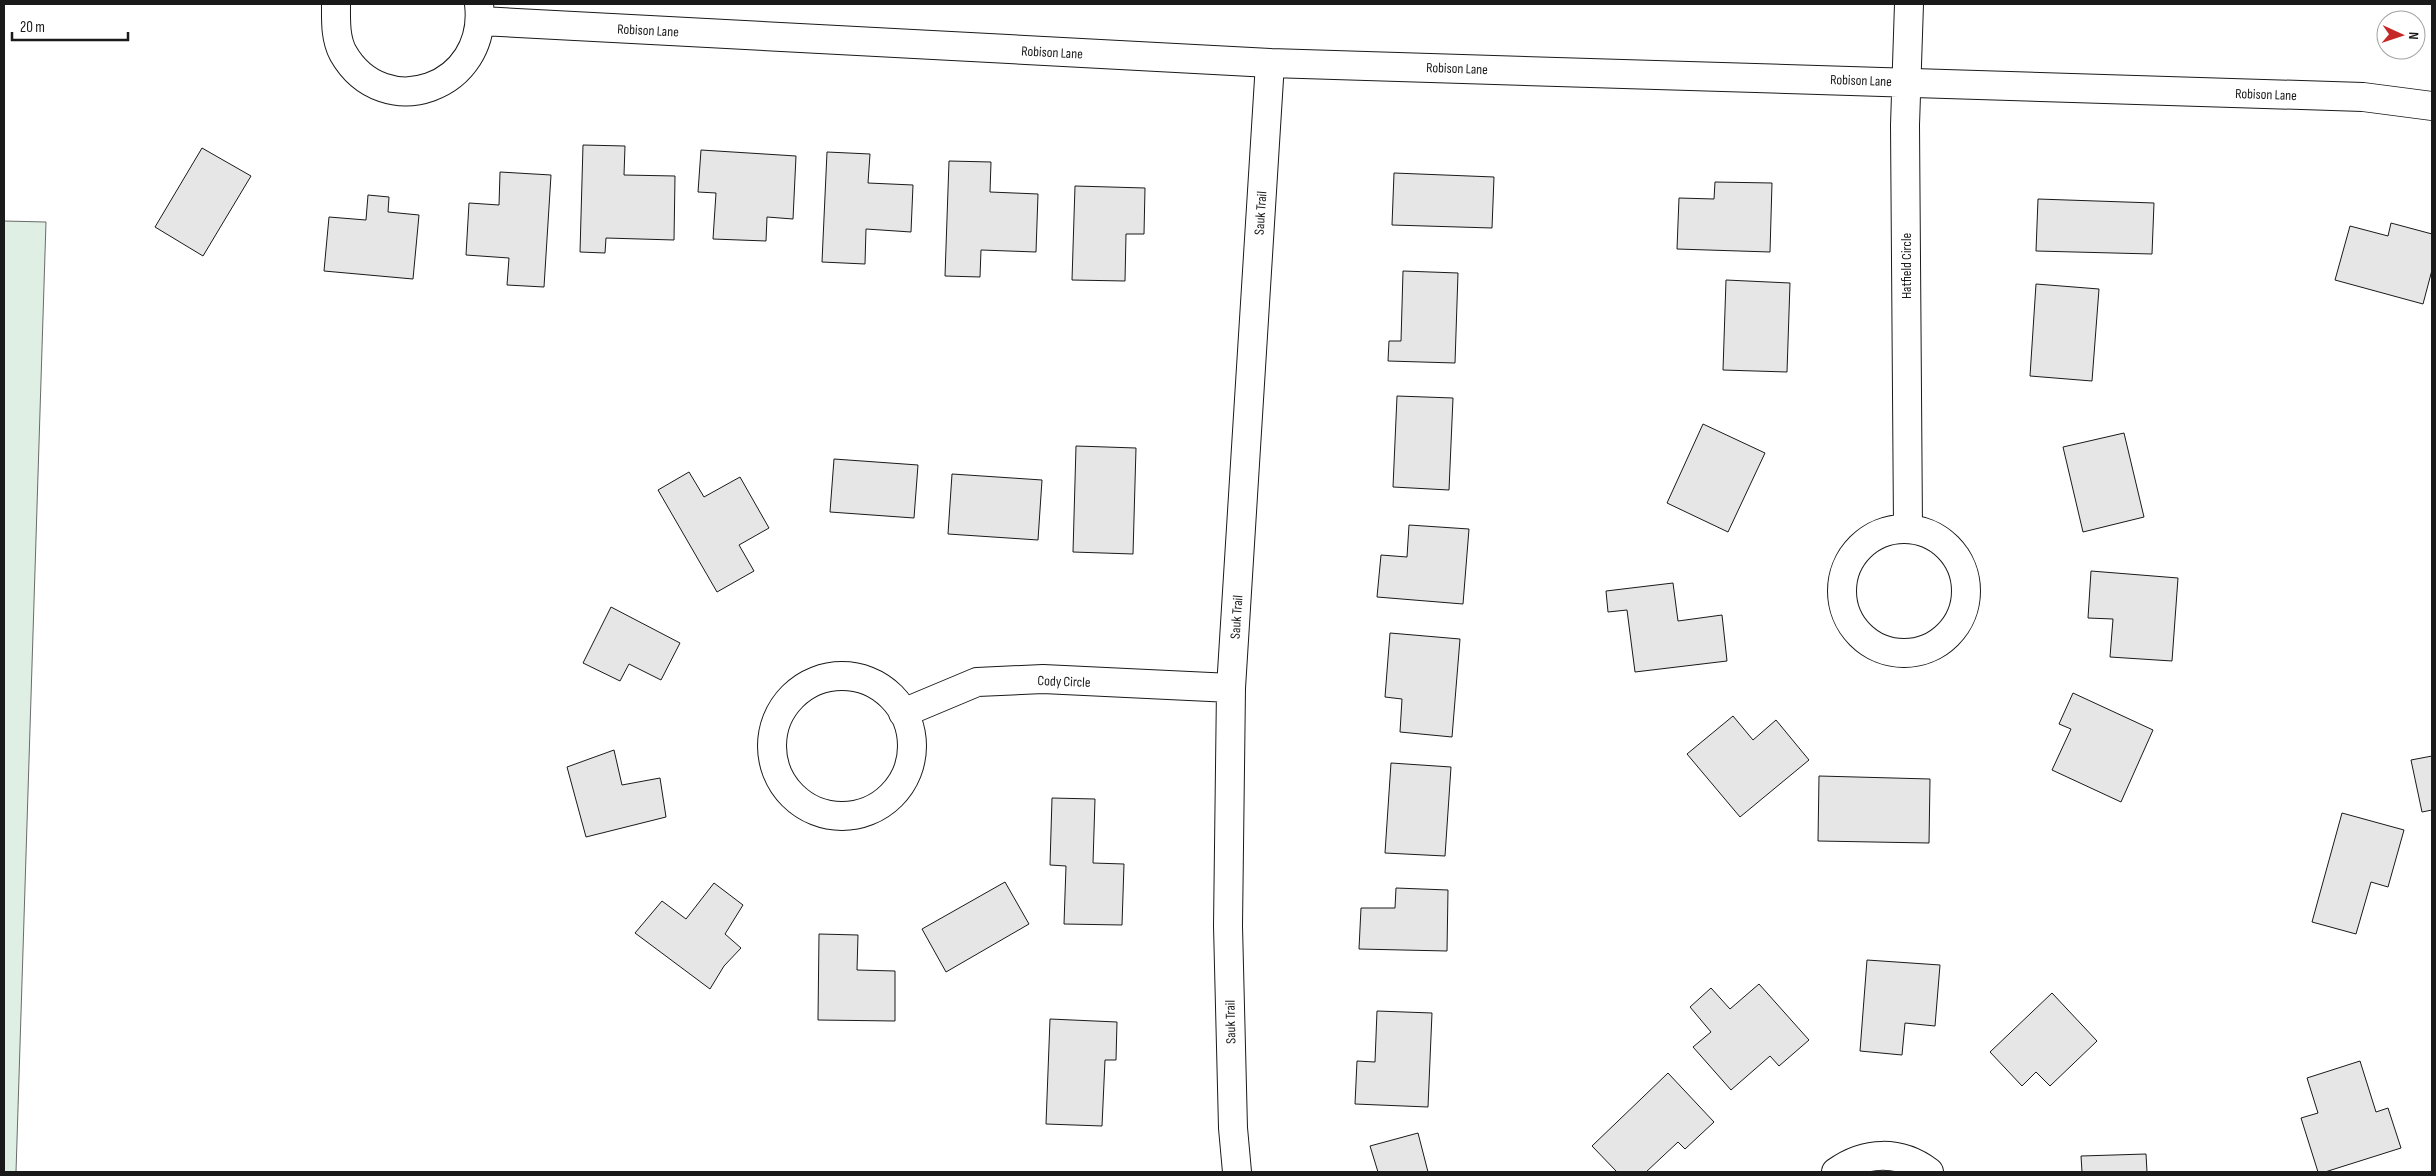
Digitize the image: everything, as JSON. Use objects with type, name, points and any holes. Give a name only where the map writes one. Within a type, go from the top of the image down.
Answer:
[{"type":"street","name":"Robison Lane","points":[[336,4],[336,28],[343,52],[358,72],[380,86],[404,91],[427,89],[448,80],[465,64],[476,44],[480,12],[1270,63],[2363,97],[2432,106]]},
{"type":"street","name":"Hatfield Circle","points":[[1908,528],[1904,125],[1909,4]]},
{"type":"street","name":"Sauk Trail","points":[[1237,1172],[1233,1128],[1228,926],[1231,688],[1270,63]]},
{"type":"street","points":[[1908,528],[1932,535],[1951,550],[1963,572],[1966,596],[1960,620],[1945,639],[1924,651],[1899,654],[1875,648],[1856,632],[1844,611],[1841,587],[1847,563],[1862,544],[1884,532],[1908,528]]},
{"type":"street","points":[[833,677],[858,678],[879,687],[897,703],[903,713],[911,735],[911,759],[898,788],[882,804],[862,814],[840,817],[818,812],[799,802],[784,786],[774,765],[772,741],[778,718],[791,698],[810,684],[833,677]]},
{"type":"street","name":"Cody Circle","points":[[903,713],[977,682],[1043,679],[1231,688]]},
{"type":"street","points":[[1836,1172],[1849,1163],[1874,1155],[1897,1156],[1918,1164],[1929,1172]]},
{"type":"green space","points":[[4,221],[46,222],[16,1172],[4,1172]]},
{"type":"building","points":[[583,145],[625,146],[624,175],[675,176],[674,240],[606,238],[605,253],[580,252]]},
{"type":"building","points":[[202,148],[251,176],[203,256],[155,227]]},
{"type":"building","points":[[701,150],[796,156],[793,219],[767,217],[766,241],[713,239],[716,193],[698,192]]},
{"type":"building","points":[[827,152],[870,154],[868,183],[913,185],[911,232],[866,229],[865,264],[822,262]]},
{"type":"building","points":[[949,161],[991,162],[990,192],[1038,194],[1036,252],[981,250],[980,277],[945,276]]},
{"type":"building","points":[[500,172],[551,175],[544,287],[507,285],[509,258],[466,255],[469,203],[499,205]]},
{"type":"building","points":[[1394,173],[1494,177],[1492,228],[1392,225]]},
{"type":"building","points":[[1715,182],[1772,183],[1770,252],[1677,249],[1679,198],[1714,199]]},
{"type":"building","points":[[1075,186],[1145,188],[1144,234],[1126,234],[1125,281],[1072,280]]},
{"type":"building","points":[[368,195],[389,197],[388,212],[419,215],[413,279],[324,271],[329,217],[366,220]]},
{"type":"building","points":[[2038,199],[2154,203],[2152,254],[2036,251]]},
{"type":"building","points":[[2391,223],[2432,234],[2432,270],[2423,304],[2335,280],[2350,226],[2388,236]]},
{"type":"building","points":[[1403,271],[1458,273],[1455,363],[1388,361],[1389,341],[1401,341]]},
{"type":"building","points":[[1726,280],[1790,283],[1787,372],[1723,370]]},
{"type":"building","points":[[2036,284],[2099,289],[2092,381],[2030,376]]},
{"type":"building","points":[[1397,396],[1453,398],[1449,490],[1393,487]]},
{"type":"building","points":[[1703,424],[1765,453],[1728,532],[1667,503]]},
{"type":"building","points":[[2124,433],[2144,517],[2083,532],[2063,447]]},
{"type":"building","points":[[1076,446],[1136,448],[1133,554],[1073,552]]},
{"type":"building","points":[[834,459],[918,465],[914,518],[830,512]]},
{"type":"building","points":[[689,472],[704,497],[740,477],[769,528],[739,545],[754,571],[717,592],[658,490]]},
{"type":"building","points":[[952,474],[1042,480],[1038,540],[948,534]]},
{"type":"building","points":[[1409,525],[1469,529],[1463,604],[1377,597],[1381,555],[1407,557]]},
{"type":"building","points":[[2091,571],[2178,578],[2172,661],[2110,657],[2113,619],[2088,618]]},
{"type":"building","points":[[1673,583],[1678,621],[1722,615],[1727,661],[1635,672],[1627,610],[1608,612],[1606,591]]},
{"type":"building","points":[[611,607],[680,643],[661,680],[629,664],[620,681],[583,663]]},
{"type":"building","points":[[1390,633],[1460,639],[1452,737],[1400,732],[1402,699],[1385,697]]},
{"type":"building","points":[[2073,693],[2153,730],[2121,802],[2052,770],[2071,729],[2059,724]]},
{"type":"building","points":[[1733,716],[1753,740],[1776,720],[1809,760],[1740,817],[1687,754]]},
{"type":"building","points":[[614,750],[622,785],[660,778],[666,817],[586,837],[567,767]]},
{"type":"building","points":[[2432,756],[2432,810],[2422,812],[2411,760]]},
{"type":"building","points":[[1391,763],[1451,767],[1445,856],[1385,853]]},
{"type":"building","points":[[1819,776],[1930,779],[1929,843],[1818,841]]},
{"type":"building","points":[[1052,798],[1095,799],[1093,863],[1124,864],[1122,925],[1064,924],[1066,866],[1050,865]]},
{"type":"building","points":[[2342,813],[2404,830],[2388,887],[2371,882],[2356,934],[2312,922]]},
{"type":"building","points":[[1005,882],[1029,924],[946,972],[922,929]]},
{"type":"building","points":[[714,883],[743,905],[725,934],[741,948],[724,966],[710,989],[635,933],[662,901],[686,919]]},
{"type":"building","points":[[1396,888],[1448,890],[1447,951],[1359,949],[1361,908],[1395,908]]},
{"type":"building","points":[[819,934],[858,935],[857,970],[895,971],[895,1021],[818,1020]]},
{"type":"building","points":[[1867,960],[1940,965],[1935,1026],[1905,1023],[1902,1055],[1860,1051]]},
{"type":"building","points":[[1759,984],[1809,1040],[1779,1066],[1770,1056],[1731,1090],[1693,1047],[1711,1032],[1690,1007],[1711,988],[1730,1009]]},
{"type":"building","points":[[2052,993],[2097,1041],[2050,1086],[2036,1072],[2022,1086],[1990,1052]]},
{"type":"building","points":[[1377,1011],[1432,1013],[1428,1107],[1355,1104],[1357,1061],[1375,1062]]},
{"type":"building","points":[[1050,1019],[1117,1022],[1116,1060],[1105,1060],[1102,1126],[1046,1124]]},
{"type":"building","points":[[2360,1061],[2376,1112],[2388,1108],[2401,1148],[2325,1172],[2318,1172],[2301,1118],[2318,1113],[2307,1078]]},
{"type":"building","points":[[1668,1073],[1714,1122],[1685,1149],[1678,1142],[1646,1172],[1617,1172],[1592,1146]]},
{"type":"building","points":[[1418,1133],[1428,1172],[1378,1172],[1370,1146]]},
{"type":"building","points":[[2146,1154],[2147,1172],[2082,1172],[2081,1156]]}]
